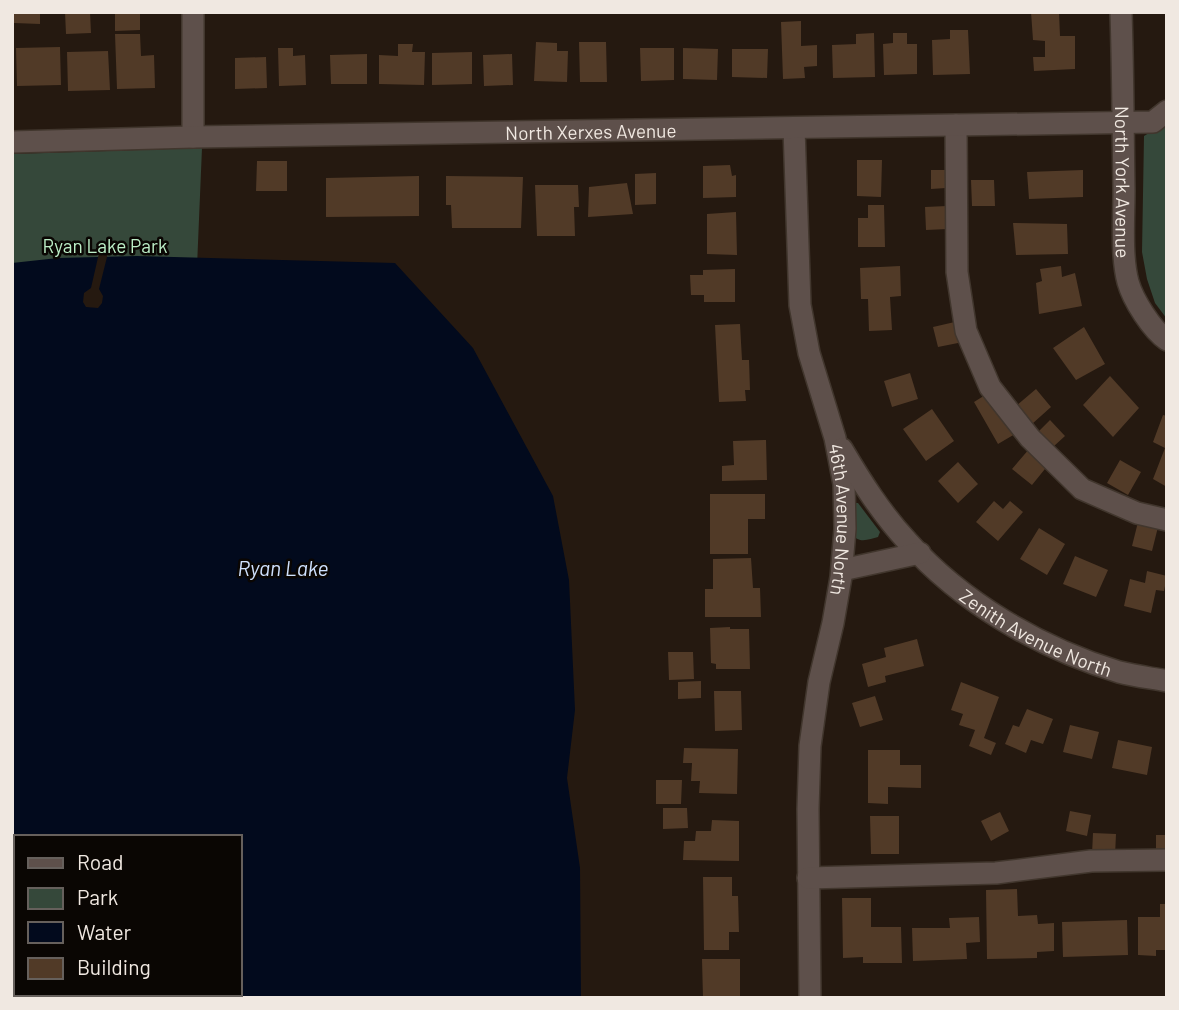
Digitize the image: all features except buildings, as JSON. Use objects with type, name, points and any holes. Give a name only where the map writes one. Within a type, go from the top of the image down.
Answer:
[{"type":"street","points":[[192,12],[192,137]]},
{"type":"street","name":"North York Avenue","points":[[1121,12],[1124,251],[1128,283],[1142,311],[1167,340]]},
{"type":"street","name":"North Xerxes Avenue","points":[[12,142],[1153,122],[1167,111]]},
{"type":"street","points":[[956,125],[957,272],[966,331],[990,387],[1030,438],[1082,489],[1137,513],[1167,520]]},
{"type":"street","name":"46th Avenue North","points":[[794,128],[800,305],[809,353],[835,438],[844,484],[845,530],[842,570],[818,682],[810,746],[810,998]]},
{"type":"street","name":"Zenith Avenue North","points":[[835,438],[868,492],[907,541],[953,585],[994,614],[1061,650],[1121,672],[1167,681]]},
{"type":"street","points":[[842,570],[919,553]]},
{"type":"street","points":[[808,878],[996,873],[1091,861],[1167,860]]},
{"type":"green space","points":[[1167,122],[1167,319],[1155,303],[1142,252],[1144,136]]},
{"type":"green space","name":"Ryan Lake Park","points":[[202,148],[173,835],[14,835],[14,996],[90,996],[12,998],[12,154]]},
{"type":"green space","points":[[856,503],[880,532],[878,537],[861,540],[853,535],[852,505]]},
{"type":"water","name":"Ryan Lake","points":[[137,256],[395,263],[473,348],[553,496],[569,580],[575,710],[567,778],[580,868],[581,998],[12,998],[12,263],[58,258]]},
{"type":"pier","points":[[99,253],[108,253],[99,289],[103,296],[102,303],[98,308],[86,307],[83,302],[84,293],[91,288]]}]
